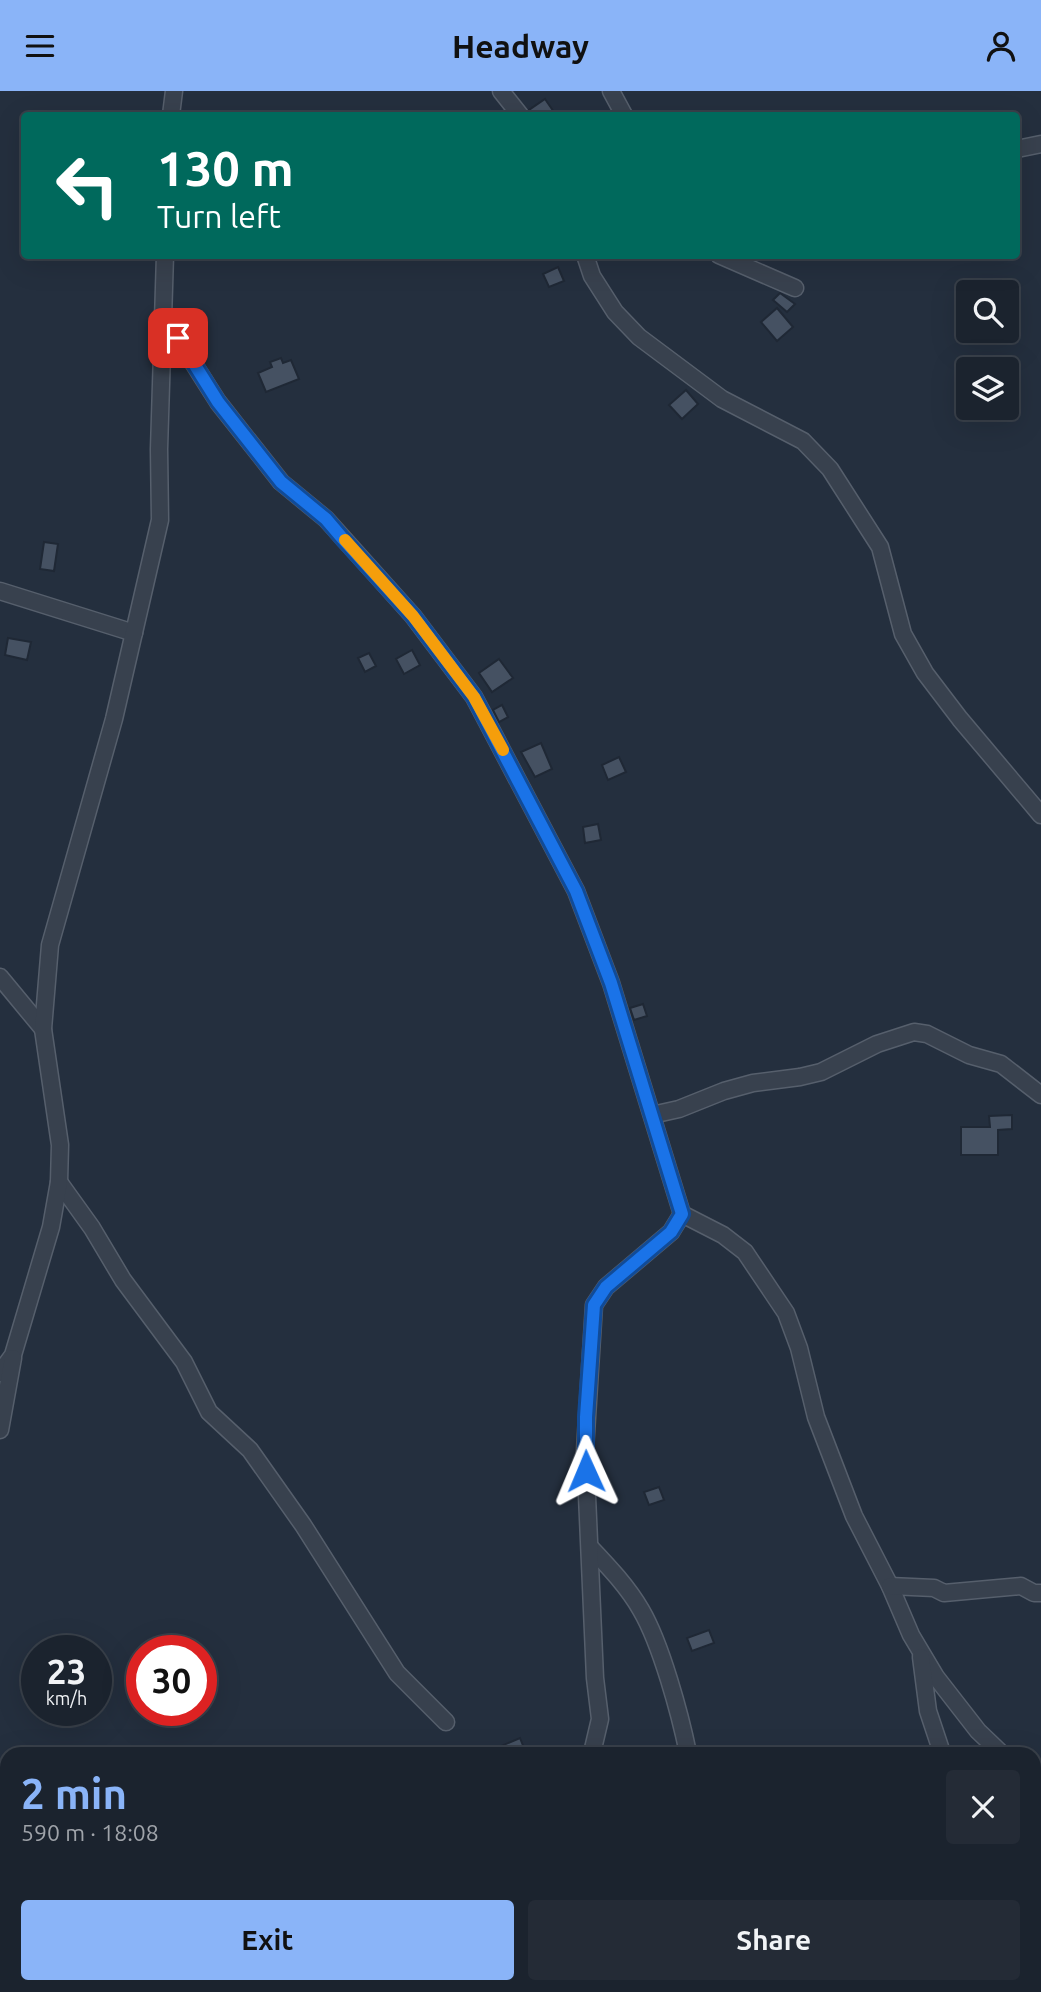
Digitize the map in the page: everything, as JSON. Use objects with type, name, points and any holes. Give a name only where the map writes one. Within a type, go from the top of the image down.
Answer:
[{"type":"street","points":[[171,112],[174,91]]},
{"type":"street","points":[[502,91],[518,112]]},
{"type":"street","points":[[611,91],[622,112]]},
{"type":"street","points":[[1020,148],[1041,144]]},
{"type":"street","points":[[0,1430],[13,1355],[51,1227],[59,1182],[60,1146],[43,1029],[50,945],[114,719],[159,520],[165,259]]},
{"type":"street","points":[[586,259],[592,276],[615,312],[639,337],[722,399],[803,441],[830,469],[880,547],[903,634],[925,673],[1041,815]]},
{"type":"street","points":[[728,259],[795,288]]},
{"type":"street","points":[[164,317],[218,402],[281,482],[326,519],[413,616],[474,697],[576,891],[611,983],[682,1214],[723,1235],[745,1252],[786,1313],[799,1348],[816,1417],[855,1516],[891,1586],[911,1635],[936,1677],[978,1731],[995,1747]]},
{"type":"street","points":[[0,591],[134,633]]},
{"type":"street","points":[[0,977],[43,1029]]},
{"type":"street","points":[[652,1115],[679,1109],[753,1083],[821,1072],[877,1044],[914,1032],[927,1034],[969,1055],[1001,1064],[1041,1095]]},
{"type":"street","points":[[59,1182],[92,1227],[123,1280],[184,1362],[209,1412],[250,1450],[303,1525],[397,1673],[446,1722]]},
{"type":"street","points":[[593,1747],[600,1719],[595,1678],[585,1450],[594,1305],[606,1287],[671,1232],[682,1214]]},
{"type":"street","points":[[0,1373],[13,1355]]},
{"type":"street","points":[[590,1547],[611,1569],[641,1610],[658,1650],[686,1747]]},
{"type":"street","points":[[891,1586],[934,1588],[944,1593],[1021,1586],[1034,1593],[1041,1593]]},
{"type":"street","points":[[920,1649],[928,1711],[940,1747]]},
{"type":"street","points":[[0,1853],[0,1863]]},
{"type":"building","points":[[545,99],[554,112],[529,112]]},
{"type":"building","points":[[558,267],[564,281],[549,287],[543,274]]},
{"type":"building","points":[[780,293],[795,304],[787,312],[773,300]]},
{"type":"building","points":[[777,308],[793,327],[777,341],[761,322]]},
{"type":"building","points":[[281,358],[283,363],[291,360],[299,379],[266,392],[258,373],[272,367],[270,362]]},
{"type":"building","points":[[686,390],[698,404],[682,419],[669,405]]},
{"type":"building","points":[[44,542],[58,544],[54,571],[40,569]]},
{"type":"building","points":[[8,638],[31,642],[27,660],[5,655]]},
{"type":"building","points":[[412,650],[420,665],[404,674],[396,659]]},
{"type":"building","points":[[369,653],[376,666],[365,672],[358,658]]},
{"type":"building","points":[[499,659],[513,678],[492,692],[479,673]]},
{"type":"building","points":[[502,705],[508,717],[499,722],[493,710]]},
{"type":"building","points":[[541,743],[552,769],[535,777],[521,752]]},
{"type":"building","points":[[619,757],[626,772],[608,780],[602,765]]},
{"type":"building","points":[[598,824],[601,840],[585,843],[583,827]]},
{"type":"building","points":[[643,1004],[647,1016],[634,1020],[630,1008]]},
{"type":"building","points":[[1012,1115],[1012,1129],[998,1130],[998,1155],[961,1155],[961,1127],[990,1127],[989,1116]]},
{"type":"building","points":[[659,1487],[664,1500],[649,1505],[644,1492]]},
{"type":"building","points":[[709,1630],[714,1643],[692,1651],[687,1638]]},
{"type":"building","points":[[520,1738],[524,1747],[499,1747]]},
{"type":"slow traffic","points":[[345,540],[413,616],[474,697],[503,750]]},
{"type":"route","points":[[178,338],[218,402],[281,482],[326,519],[413,616],[474,697],[576,891],[611,983],[682,1214],[671,1232],[606,1287],[594,1305],[586,1417],[586,1471]]}]
